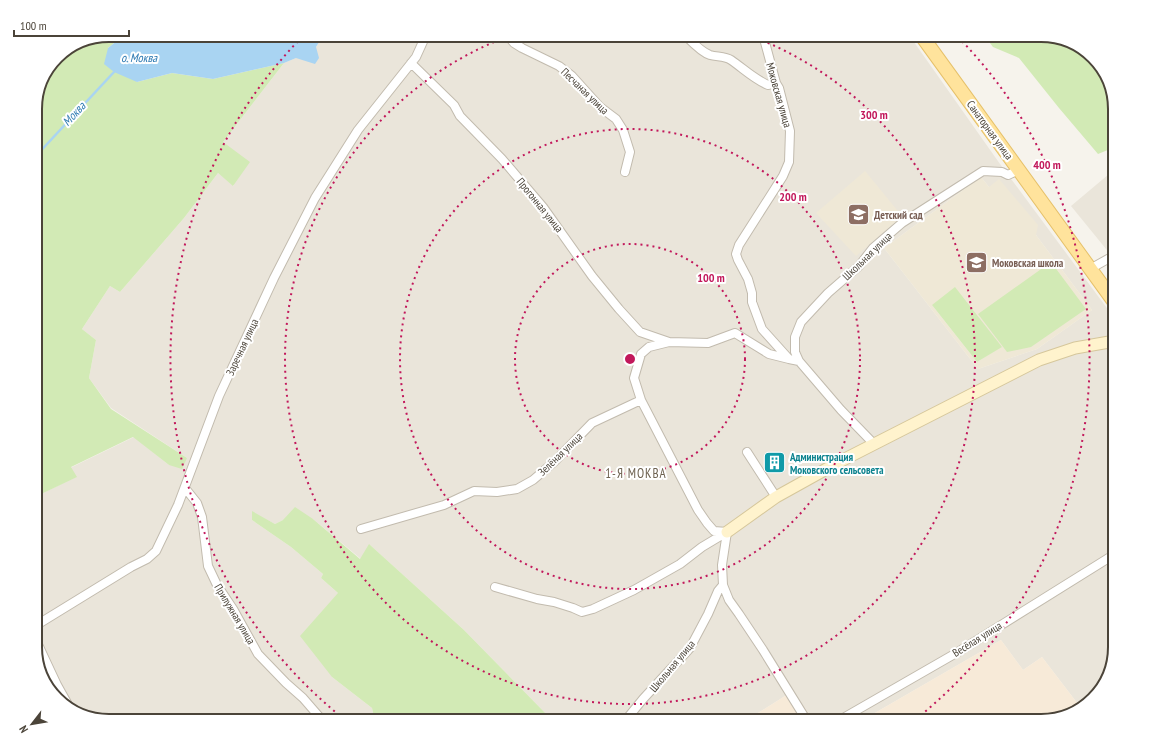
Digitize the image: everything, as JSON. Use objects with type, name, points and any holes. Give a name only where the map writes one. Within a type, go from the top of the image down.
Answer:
[{"type":"main road","name":"Санаторная улица","points":[[926,42],[1108,293]]},
{"type":"street","name":"Заречная улица","points":[[42,622],[131,566],[147,559],[156,551],[185,488],[219,396],[274,278],[315,198],[358,130],[416,57],[423,42]]},
{"type":"street","name":"Песчаная улица","points":[[515,42],[558,66],[572,76],[600,107],[616,120],[623,130],[630,152],[625,172]]},
{"type":"street","points":[[693,42],[710,55],[719,56],[730,60],[757,80],[768,86],[776,83]]},
{"type":"street","name":"Моковская улица","points":[[764,42],[776,83],[779,88],[790,131],[789,162],[783,176],[739,245],[736,254],[748,279],[752,293],[752,302],[762,329],[788,358]]},
{"type":"street","name":"Прогонная улица","points":[[411,63],[454,105],[460,116],[502,159],[543,207],[592,276],[640,332],[669,342]]},
{"type":"street","name":"Школьная улица","points":[[799,361],[795,352],[795,337],[801,322],[828,293],[859,266],[873,248],[902,223],[983,171],[1002,172],[1008,175],[1019,170]]},
{"type":"street","points":[[1090,268],[1108,259]]},
{"type":"street","points":[[727,532],[714,530],[698,510],[641,400],[634,378],[641,354],[649,347],[669,342],[708,343],[735,333],[769,354],[799,361],[874,444]]},
{"type":"street","points":[[495,587],[537,600],[554,602],[582,612],[593,609],[634,590],[680,564],[702,547],[727,532],[776,497],[839,462],[1039,360],[1075,348],[1108,342]]},
{"type":"street","name":"Зелёная улица","points":[[361,529],[444,505],[474,491],[497,492],[517,489],[533,480],[554,462],[592,423],[641,400]]},
{"type":"street","points":[[747,452],[776,497]]},
{"type":"street","name":"Прилужная улица","points":[[185,488],[197,503],[202,517],[208,566],[217,585],[234,610],[258,654],[303,698],[317,714]]},
{"type":"street","points":[[727,532],[722,565],[723,585],[729,600],[763,650],[802,714]]},
{"type":"street","name":"Весёлая улица","points":[[850,714],[958,652],[1108,558]]},
{"type":"street","name":"Школьная улица","points":[[631,714],[690,648],[718,591],[723,585]]},
{"type":"street","points":[[42,654],[62,694]]},
{"type":"shaded area","points":[[319,42],[914,42],[1000,164],[1108,310],[1108,647],[1107,660],[1097,684],[1077,703],[1042,657],[1023,670],[1001,640],[873,714],[809,714],[793,691],[756,714],[546,714],[464,630],[370,545],[361,559],[313,519],[283,520],[275,524],[252,512],[252,520],[291,547],[323,574],[321,578],[338,593],[332,677],[372,708],[373,714],[109,714],[88,710],[72,703],[56,688],[43,660],[42,494],[76,477],[70,468],[134,437],[169,465],[187,458],[111,408],[89,378],[96,340],[82,329],[110,286],[120,292],[184,218],[218,173],[234,186],[223,142],[284,63],[316,47]],"holes":[[[981,177],[1036,235],[1092,310],[1037,349],[978,369],[884,248]]]},
{"type":"shaded area","name":"Детский сад","points":[[865,171],[902,216],[856,256],[816,213]]},
{"type":"shaded area","points":[[1108,175],[1108,251],[1071,206]]},
{"type":"shaded area","name":"Моковская школа","points":[[981,177],[989,187],[999,179],[1038,225],[1036,235],[1092,310],[1037,349],[978,369],[884,248]],"holes":[[[932,305],[1002,347],[977,362]]]},
{"type":"shaded area","points":[[1001,640],[1023,670],[1042,657],[1077,703],[1058,712],[1041,714],[873,714]]},
{"type":"shaded area","points":[[793,691],[809,714],[756,714]]},
{"type":"green space","points":[[115,42],[108,48],[137,82],[172,73],[213,79],[284,63],[223,142],[250,162],[233,186],[218,173],[184,218],[120,292],[110,286],[82,329],[96,340],[89,378],[111,409],[187,458],[182,469],[169,465],[133,437],[71,467],[77,477],[42,494],[42,105],[47,83],[53,72],[72,53],[83,47],[96,43]]},
{"type":"green space","points":[[989,42],[1041,42],[1058,44],[1071,49],[1085,59],[1097,72],[1107,96],[1108,150],[1098,154],[1019,58],[993,47]]},
{"type":"green space","points":[[1051,262],[1086,309],[1031,347],[1007,352],[978,314]]},
{"type":"green space","points":[[955,287],[1002,347],[977,362],[932,305]]},
{"type":"green space","points":[[295,507],[313,519],[360,559],[369,544],[464,630],[546,714],[373,714],[372,708],[332,677],[300,636],[338,593],[321,578],[323,574],[291,547],[252,520],[252,511],[275,524],[283,520]]},
{"type":"water","name":"о. Моква","points":[[115,42],[319,42],[316,47],[319,58],[315,64],[296,58],[284,63],[213,79],[172,73],[137,82],[114,72],[104,64],[108,48]]},
{"type":"waterway","name":"Моква","points":[[42,149],[114,72]]},
{"type":"place","name":"Детский сад","points":[[859,215]]},
{"type":"place","name":"Моковская школа","points":[[976,263]]},
{"type":"place","name":"Администрация Моковского сельсовета","points":[[774,463]]},
{"type":"district","name":"1-Я МОКВА","points":[[636,473]]}]
